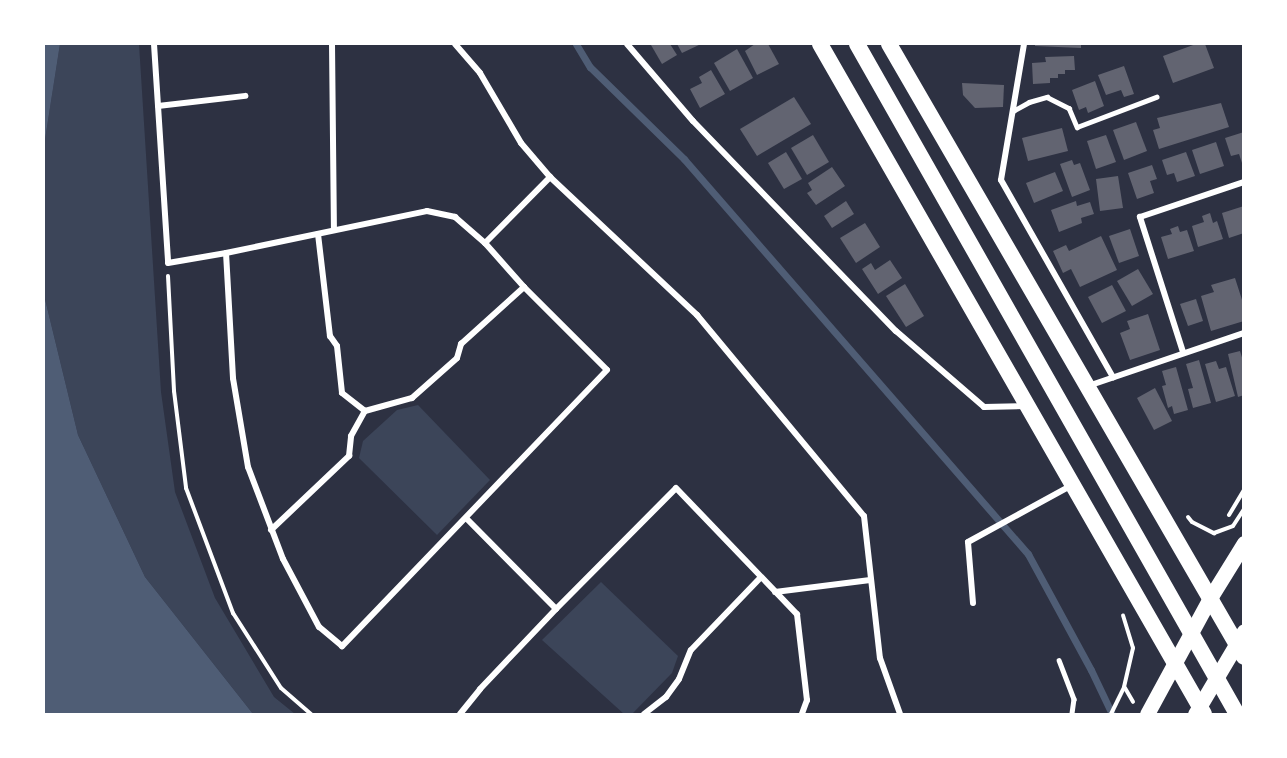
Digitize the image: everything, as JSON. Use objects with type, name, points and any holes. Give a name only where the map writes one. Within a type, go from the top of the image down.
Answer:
[{"type":"highway","points":[[820,44],[1175,663],[1199,712]]},
{"type":"highway","points":[[857,44],[1237,714]]},
{"type":"highway","points":[[889,44],[1210,598],[1241,644]]},
{"type":"main road","points":[[1147,714],[1210,598],[1244,543]]},
{"type":"main road","points":[[1199,712],[1241,644]]},
{"type":"street","points":[[154,44],[168,264],[427,211],[455,217],[485,243],[524,287],[607,370],[342,646],[319,627],[283,559],[248,467],[233,378],[226,253]]},
{"type":"street","points":[[332,44],[334,230]]},
{"type":"street","points":[[455,44],[480,73],[521,143],[550,177],[697,315],[864,516],[880,658],[900,714]]},
{"type":"street","points":[[629,44],[693,121],[897,331],[984,407],[1028,406]]},
{"type":"street","points":[[1024,44],[1001,180],[1113,377]]},
{"type":"street","points":[[158,106],[245,96]]},
{"type":"street","points":[[485,243],[550,177]]},
{"type":"street","points":[[1183,352],[1140,217],[1244,182]]},
{"type":"street","points":[[318,234],[330,336],[337,346],[342,393],[365,411]]},
{"type":"street","points":[[271,530],[349,456],[351,436],[365,411],[412,398],[457,358],[461,344],[524,287]]},
{"type":"street","points":[[1087,386],[1244,333]]},
{"type":"street","points":[[973,603],[968,542],[1073,485]]},
{"type":"street","points":[[460,714],[480,689],[556,609],[676,488],[797,614],[807,700],[802,714]]},
{"type":"street","points":[[466,518],[556,609]]},
{"type":"street","points":[[644,714],[666,697],[678,680],[691,650],[760,578]]},
{"type":"street","points":[[775,592],[870,580]]},
{"type":"lane","points":[[1013,111],[1029,102],[1047,97],[1069,108],[1077,128],[1156,98]]},
{"type":"lane","points":[[1059,660],[1074,699],[1072,714]]},
{"type":"path","points":[[168,264],[174,391],[186,488],[233,613],[281,688],[311,714]]},
{"type":"path","points":[[1229,515],[1244,490]]},
{"type":"path","points":[[1186,514],[1192,522],[1214,533],[1233,526],[1244,509]]},
{"type":"path","points":[[1111,714],[1124,687],[1133,648],[1123,615]]},
{"type":"shaded area","points":[[44,44],[60,44],[44,146]]},
{"type":"shaded area","points":[[60,44],[139,44],[161,392],[175,492],[215,598],[274,697],[295,714],[253,714],[145,577],[78,435],[44,295],[44,146]]},
{"type":"shaded area","points":[[44,295],[78,435],[145,577],[253,714],[44,714]]},
{"type":"shaded area","points":[[418,405],[490,480],[437,535],[359,458],[363,441],[397,410]]},
{"type":"shaded area","points":[[601,582],[678,656],[672,673],[632,714],[624,714],[542,640]]},
{"type":"building","points":[[670,44],[677,55],[662,64],[651,45]]},
{"type":"building","points":[[677,44],[701,44],[682,53]]},
{"type":"building","points":[[755,44],[768,44],[779,64],[757,75],[745,51]]},
{"type":"building","points":[[1035,44],[1081,44],[1081,48],[1035,46]]},
{"type":"building","points":[[1196,44],[1205,44],[1214,68],[1173,83],[1163,56]]},
{"type":"building","points":[[737,49],[753,78],[730,91],[714,63]]},
{"type":"building","points":[[1074,56],[1075,70],[1065,70],[1065,74],[1058,74],[1058,78],[1050,78],[1050,83],[1033,84],[1032,63],[1046,62],[1045,57]]},
{"type":"building","points":[[1124,66],[1134,94],[1124,97],[1121,90],[1106,95],[1098,75]]},
{"type":"building","points":[[711,70],[725,94],[700,108],[690,89],[702,83],[699,77]]},
{"type":"building","points":[[1095,81],[1104,106],[1088,113],[1086,107],[1079,110],[1072,90]]},
{"type":"building","points":[[962,83],[1004,85],[1003,107],[975,108],[963,95]]},
{"type":"building","points":[[794,97],[811,124],[757,156],[740,129]]},
{"type":"building","points":[[1221,103],[1229,127],[1159,149],[1153,130],[1160,128],[1157,118]]},
{"type":"building","points":[[1136,122],[1147,151],[1124,160],[1113,130]]},
{"type":"building","points":[[1062,128],[1068,151],[1028,161],[1022,138]]},
{"type":"building","points":[[1244,132],[1243,166],[1239,154],[1231,156],[1225,138]]},
{"type":"building","points":[[813,135],[829,162],[807,175],[791,148]]},
{"type":"building","points":[[1106,135],[1116,162],[1096,169],[1087,141]]},
{"type":"building","points":[[1216,142],[1224,166],[1200,174],[1192,150]]},
{"type":"building","points":[[786,152],[802,179],[784,189],[768,163]]},
{"type":"building","points":[[1186,152],[1195,176],[1177,182],[1174,173],[1167,175],[1162,160]]},
{"type":"building","points":[[1072,160],[1074,165],[1080,163],[1090,190],[1072,197],[1060,164]]},
{"type":"building","points":[[1152,165],[1157,179],[1150,181],[1154,193],[1137,199],[1128,173]]},
{"type":"building","points":[[832,167],[845,186],[816,205],[807,193],[812,190],[808,183]]},
{"type":"building","points":[[1055,172],[1063,191],[1034,203],[1026,183]]},
{"type":"building","points":[[1118,176],[1123,208],[1100,211],[1096,179]]},
{"type":"building","points":[[846,201],[854,214],[832,228],[824,216]]},
{"type":"building","points":[[1076,201],[1077,206],[1090,202],[1094,214],[1081,218],[1082,223],[1059,232],[1051,210]]},
{"type":"building","points":[[1244,206],[1244,233],[1229,238],[1222,213]]},
{"type":"building","points":[[1210,213],[1213,223],[1217,221],[1223,239],[1198,247],[1192,226],[1204,222],[1202,216]]},
{"type":"building","points":[[865,223],[880,247],[856,263],[840,238]]},
{"type":"building","points":[[1178,226],[1180,232],[1187,230],[1194,251],[1168,259],[1161,237],[1172,234],[1170,229]]},
{"type":"building","points":[[1130,229],[1139,256],[1119,263],[1109,236]]},
{"type":"building","points":[[1101,236],[1117,270],[1080,287],[1071,269],[1063,273],[1053,251],[1066,245],[1069,251]]},
{"type":"building","points":[[890,260],[902,278],[878,294],[862,269],[871,263],[875,270]]},
{"type":"building","points":[[1138,269],[1153,294],[1132,306],[1117,281]]},
{"type":"building","points":[[1235,278],[1244,306],[1244,321],[1211,331],[1201,296],[1214,292],[1211,285]]},
{"type":"building","points":[[905,284],[924,316],[906,327],[886,296]]},
{"type":"building","points":[[1112,285],[1126,311],[1102,323],[1088,297]]},
{"type":"building","points":[[1196,299],[1203,321],[1188,326],[1180,304]]},
{"type":"building","points":[[1148,314],[1160,350],[1130,360],[1120,333],[1130,329],[1127,321]]},
{"type":"building","points":[[1240,351],[1244,364],[1244,395],[1238,397],[1228,354]]},
{"type":"building","points":[[1199,360],[1211,403],[1193,408],[1188,389],[1193,388],[1186,364]]},
{"type":"building","points":[[1216,361],[1219,369],[1226,367],[1235,396],[1216,402],[1205,364]]},
{"type":"building","points":[[1176,367],[1188,410],[1174,414],[1172,406],[1168,408],[1162,386],[1166,385],[1162,371]]},
{"type":"building","points":[[1155,388],[1172,421],[1154,430],[1137,398]]},
{"type":"waterway","points":[[576,44],[590,67],[684,159],[1028,554],[1091,670],[1112,714]]}]
